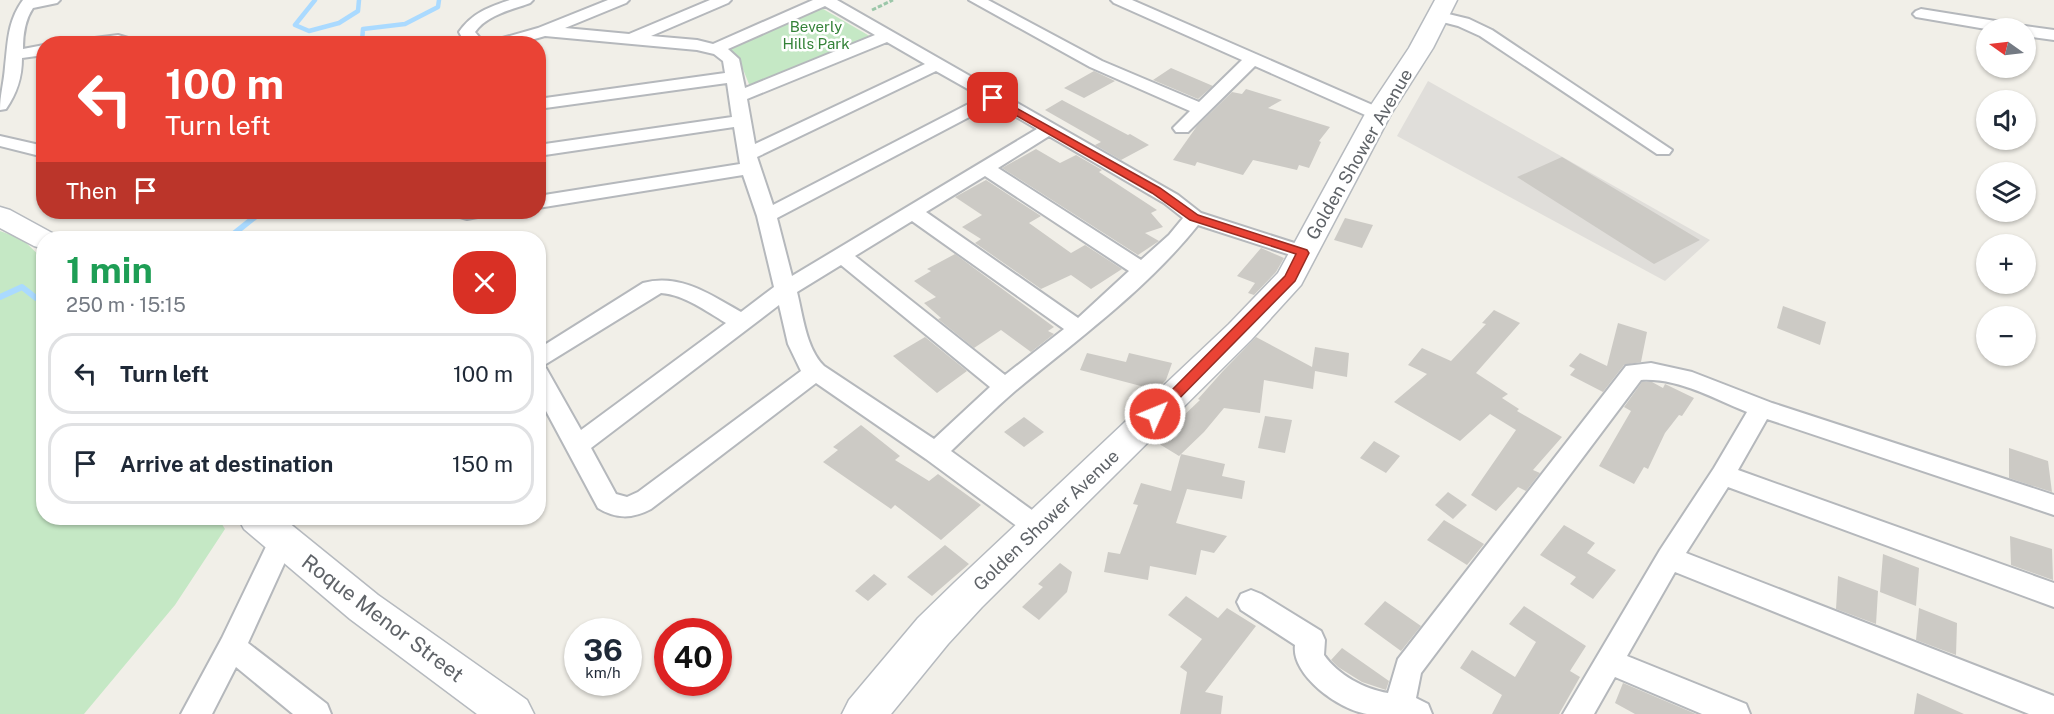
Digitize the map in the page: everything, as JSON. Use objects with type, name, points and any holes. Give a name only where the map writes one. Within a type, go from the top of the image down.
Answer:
[{"type":"street","points":[[0,105],[14,81],[9,67],[15,25],[29,2],[52,0]]},
{"type":"street","points":[[469,36],[467,32],[470,25],[481,17],[525,0]]},
{"type":"street","points":[[526,36],[621,0]]},
{"type":"street","points":[[629,40],[723,0]]},
{"type":"street","points":[[715,49],[826,0],[1171,199],[1194,217],[1303,253]]},
{"type":"street","points":[[977,0],[1096,64],[1201,109]]},
{"type":"street","points":[[1119,0],[1378,114]]},
{"type":"street","points":[[1441,8],[1463,22],[1480,29],[1663,150]]},
{"type":"street","name":"Golden Shower Avenue","points":[[864,714],[933,631],[1240,332],[1290,278],[1378,114],[1421,48],[1441,8]]},
{"type":"street","points":[[1922,15],[1976,23]]},
{"type":"street","points":[[544,31],[679,43],[715,49],[727,54],[731,59],[740,121],[749,161],[767,216],[799,344],[807,363],[816,372],[935,452],[1038,528]]},
{"type":"street","points":[[2036,33],[2054,35]]},
{"type":"street","points":[[546,103],[735,87],[887,36]]},
{"type":"street","points":[[9,67],[36,54]]},
{"type":"street","points":[[1182,128],[1252,59]]},
{"type":"street","points":[[546,200],[749,161],[937,64]]},
{"type":"street","points":[[767,216],[993,98]]},
{"type":"street","points":[[546,150],[740,121]]},
{"type":"street","points":[[578,445],[785,290],[911,211],[986,169],[1049,129]]},
{"type":"street","points":[[0,141],[36,150]]},
{"type":"street","points":[[986,169],[1143,271]]},
{"type":"street","points":[[911,211],[1079,329]]},
{"type":"street","points":[[0,216],[36,236]]},
{"type":"street","points":[[935,452],[1005,387],[1079,329],[1143,271],[1176,239],[1194,217]]},
{"type":"street","points":[[841,255],[1005,387]]},
{"type":"street","points":[[546,355],[650,288],[659,285],[677,287],[742,322]]},
{"type":"street","points":[[1251,602],[1311,640],[1309,650],[1311,661],[1335,684],[1373,703],[1409,710],[1408,668],[1634,372],[1649,370],[1687,379],[1761,408],[2054,505]]},
{"type":"street","points":[[546,388],[607,501],[616,507],[634,507],[816,372]]},
{"type":"street","points":[[1578,714],[1669,558],[1723,475],[1761,408]]},
{"type":"street","points":[[1723,475],[2054,595]]},
{"type":"street","points":[[196,714],[232,647],[270,529]]},
{"type":"street","name":"Roque Menor Street","points":[[270,529],[364,607],[512,714]]},
{"type":"street","points":[[1669,558],[2054,710]]},
{"type":"street","points":[[232,647],[316,714]]},
{"type":"street","points":[[1608,661],[1735,714]]},
{"type":"shaded area","points":[[1428,81],[1710,240],[1665,281],[1397,136]]},
{"type":"green space","name":"Beverly Hills Park","points":[[818,6],[873,38],[751,89],[738,57],[720,50]]},
{"type":"green space","points":[[0,231],[22,239],[36,252],[36,525],[222,525],[225,529],[175,605],[84,714],[0,714]]},
{"type":"building","points":[[1171,68],[1213,86],[1198,99],[1153,80]]},
{"type":"building","points":[[1094,71],[1115,81],[1084,98],[1064,88]]},
{"type":"building","points":[[1246,89],[1282,100],[1268,108],[1330,127],[1319,141],[1321,142],[1309,168],[1299,165],[1297,170],[1253,160],[1243,175],[1197,162],[1195,166],[1173,160],[1197,126],[1232,92],[1242,94]]},
{"type":"building","points":[[1062,100],[1149,145],[1121,160],[1095,145],[1101,142],[1045,110]]},
{"type":"building","points":[[1036,149],[1060,163],[1076,155],[1102,170],[1099,172],[1157,210],[1151,213],[1163,227],[1145,233],[1159,241],[1138,255],[1002,168]]},
{"type":"building","points":[[1562,157],[1700,240],[1654,264],[1517,177]]},
{"type":"building","points":[[986,180],[1041,216],[1029,223],[1071,253],[1085,245],[1122,269],[1091,289],[1071,275],[1041,289],[975,243],[981,239],[962,227],[982,215],[955,197]]},
{"type":"building","points":[[1345,218],[1373,225],[1362,248],[1334,240]]},
{"type":"building","points":[[1261,248],[1284,258],[1276,272],[1254,295],[1248,293],[1255,283],[1237,276]]},
{"type":"building","points":[[955,254],[1054,327],[1048,331],[1054,334],[1031,352],[1001,330],[974,348],[938,319],[941,318],[924,303],[936,297],[914,281],[931,271],[927,269]]},
{"type":"building","points":[[1783,306],[1826,322],[1820,345],[1777,328]]},
{"type":"building","points":[[1494,310],[1520,323],[1476,373],[1508,394],[1502,398],[1519,409],[1517,411],[1562,437],[1533,470],[1540,473],[1526,491],[1518,487],[1496,511],[1471,495],[1516,430],[1490,414],[1460,441],[1394,402],[1427,374],[1408,365],[1422,348],[1451,361],[1486,324],[1482,323]]},
{"type":"building","points":[[1618,323],[1647,332],[1641,362],[1624,365],[1603,392],[1570,375],[1575,369],[1569,366],[1580,353],[1607,366]]},
{"type":"building","points":[[925,337],[967,371],[937,393],[893,356]]},
{"type":"building","points":[[1256,337],[1312,367],[1315,347],[1349,353],[1347,377],[1315,371],[1313,389],[1264,380],[1260,413],[1224,408],[1204,432],[1179,456],[1156,442],[1200,400],[1198,399]]},
{"type":"building","points":[[1087,353],[1126,362],[1129,353],[1172,363],[1166,380],[1156,390],[1080,370]]},
{"type":"building","points":[[1642,382],[1652,382],[1663,388],[1665,384],[1694,398],[1682,416],[1679,415],[1665,433],[1648,469],[1644,467],[1634,484],[1599,466],[1631,411],[1624,407]]},
{"type":"building","points":[[1265,416],[1292,420],[1285,453],[1258,448]]},
{"type":"building","points":[[1024,417],[1044,432],[1024,447],[1004,432]]},
{"type":"building","points":[[861,425],[900,456],[895,460],[929,481],[938,474],[981,505],[941,540],[895,505],[891,509],[823,462],[838,450],[833,447]]},
{"type":"building","points":[[1374,441],[1400,456],[1386,473],[1360,458]]},
{"type":"building","points":[[2009,448],[2048,461],[2052,492],[2009,478]]},
{"type":"building","points":[[1181,454],[1225,464],[1222,476],[1245,481],[1242,499],[1187,489],[1176,523],[1227,536],[1214,553],[1201,550],[1196,575],[1150,566],[1148,580],[1104,572],[1108,552],[1120,554],[1138,505],[1133,504],[1141,483],[1171,491]]},
{"type":"building","points":[[1448,492],[1467,505],[1453,519],[1435,505]]},
{"type":"building","points":[[1444,520],[1484,544],[1467,565],[1427,540]]},
{"type":"building","points":[[1564,525],[1595,543],[1587,553],[1616,570],[1593,599],[1570,584],[1576,577],[1540,555]]},
{"type":"building","points":[[2010,536],[2052,549],[2053,580],[2011,565]]},
{"type":"building","points":[[945,545],[969,564],[932,596],[907,577]]},
{"type":"building","points":[[1883,554],[1919,568],[1916,606],[1880,592]]},
{"type":"building","points":[[1060,563],[1072,572],[1067,592],[1039,620],[1022,607],[1043,587],[1038,584]]},
{"type":"building","points":[[874,574],[887,584],[868,601],[855,591]]},
{"type":"building","points":[[1838,576],[1878,591],[1876,624],[1836,609]]},
{"type":"building","points":[[1186,596],[1218,618],[1227,608],[1256,626],[1205,692],[1223,696],[1221,714],[1180,714],[1187,672],[1180,667],[1202,639],[1168,615]]},
{"type":"building","points":[[1385,601],[1421,626],[1401,651],[1364,624]]},
{"type":"building","points":[[1524,606],[1586,646],[1570,671],[1580,677],[1559,714],[1492,714],[1502,695],[1460,668],[1472,650],[1515,677],[1536,642],[1509,624]]},
{"type":"building","points":[[1919,608],[1957,623],[1956,655],[1916,640]]},
{"type":"building","points":[[1342,648],[1389,681],[1386,690],[1362,682],[1338,667],[1331,660]]},
{"type":"building","points":[[1623,683],[1696,714],[1635,714],[1615,703]]},
{"type":"building","points":[[1917,693],[1964,714],[1914,714]]},
{"type":"waterway","points":[[315,0],[295,25],[309,31],[339,23],[358,11],[359,0]]},
{"type":"waterway","points":[[362,36],[363,29],[405,24],[438,7],[439,0]]},
{"type":"waterway","points":[[237,231],[252,219]]},
{"type":"waterway","points":[[0,297],[22,287],[36,298]]},
{"type":"route","points":[[993,98],[1171,199],[1194,217],[1303,253],[1290,278],[1240,332],[1155,414]]}]
